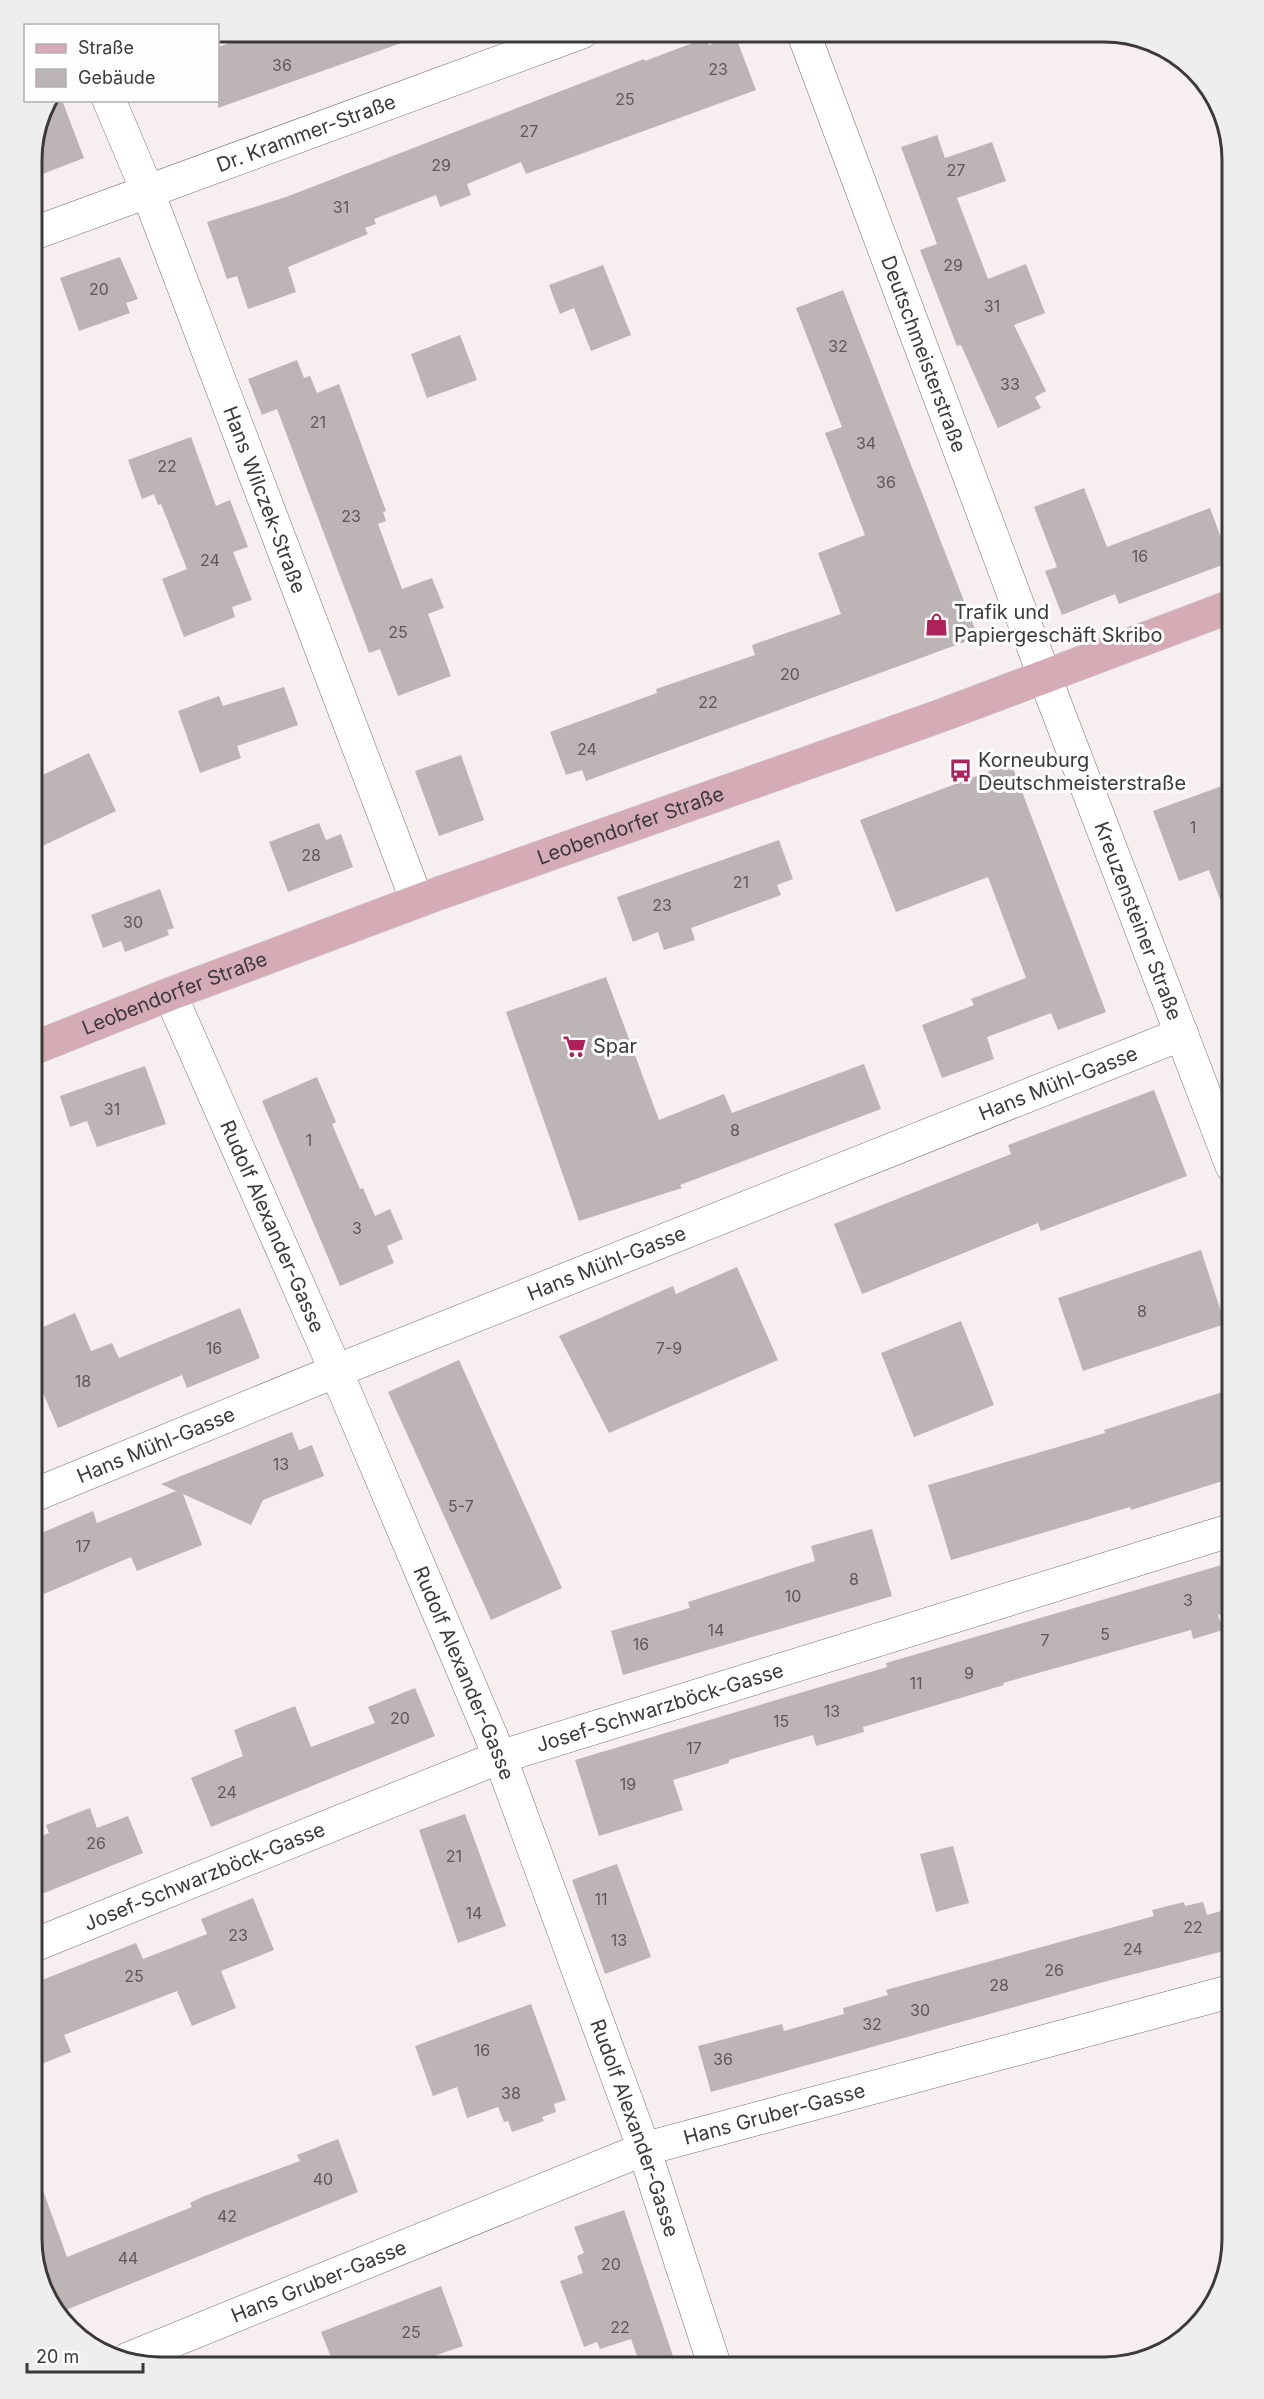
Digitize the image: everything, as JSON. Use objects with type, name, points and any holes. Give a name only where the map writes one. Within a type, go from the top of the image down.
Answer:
[{"type":"main road","name":"Leobendorfer Straße","points":[[42,1045],[170,993],[417,901],[937,717],[1222,610]]},
{"type":"street","name":"Dr. Krammer-Straße","points":[[42,230],[554,42]]},
{"type":"street","name":"Deutschmeisterstraße","points":[[806,42],[1044,675]]},
{"type":"street","name":"Hans Wilczek-Straße","points":[[110,102],[147,190],[417,901]]},
{"type":"street","name":"Kreuzensteiner Straße","points":[[1044,675],[1182,1034],[1222,1119]]},
{"type":"street","name":"Rudolf Alexander-Gasse","points":[[170,993],[336,1371],[500,1757],[644,2149],[712,2357]]},
{"type":"street","name":"Hans Mühl-Gasse","points":[[42,1492],[336,1371],[1182,1034]]},
{"type":"street","name":"Josef-Schwarzböck-Gasse","points":[[42,1942],[500,1757],[1222,1533]]},
{"type":"street","name":"Hans Gruber-Gasse","points":[[138,2355],[644,2149],[1222,1994]]},
{"type":"building","points":[[232,42],[404,42],[218,108],[219,47]]},
{"type":"building","points":[[695,42],[708,42],[709,45],[717,42],[738,42],[756,90],[526,174],[521,162],[467,184],[471,195],[440,207],[436,195],[374,219],[376,224],[365,228],[368,234],[288,267],[296,292],[248,309],[237,276],[227,279],[207,222],[286,197],[644,59],[645,61]]},
{"type":"building","points":[[58,102],[63,102],[84,158],[42,174],[42,152],[46,129]]},
{"type":"building","points":[[937,135],[945,158],[992,142],[1006,181],[957,198],[988,279],[1026,264],[1045,313],[1014,325],[1046,391],[1035,397],[1041,408],[998,428],[961,345],[957,346],[920,250],[937,244],[901,147]]},
{"type":"building","points":[[120,257],[138,299],[126,303],[130,313],[79,331],[60,278]]},
{"type":"building","points":[[603,265],[631,335],[591,351],[574,308],[560,314],[549,285]]},
{"type":"building","points":[[843,290],[978,637],[586,781],[582,770],[566,775],[550,732],[657,693],[656,689],[755,655],[752,645],[841,614],[818,553],[865,535],[825,433],[842,427],[796,308]]},
{"type":"building","points":[[460,335],[477,380],[427,398],[411,354]]},
{"type":"building","points":[[297,360],[304,378],[310,376],[317,393],[339,384],[386,511],[383,512],[386,521],[378,524],[402,589],[432,578],[444,608],[428,614],[451,676],[398,696],[380,649],[369,653],[277,409],[262,415],[248,379]]},
{"type":"building","points":[[191,437],[216,506],[230,500],[248,547],[233,552],[252,600],[232,607],[235,617],[184,637],[162,579],[187,569],[161,504],[158,505],[154,494],[142,499],[128,460]]},
{"type":"building","points":[[1084,488],[1107,547],[1210,508],[1222,540],[1222,565],[1119,604],[1115,594],[1062,615],[1045,571],[1057,567],[1034,507]]},
{"type":"building","points":[[284,687],[298,725],[237,746],[241,758],[200,773],[178,711],[219,696],[223,706]]},
{"type":"building","points":[[89,753],[116,811],[42,846],[42,775]]},
{"type":"building","points":[[461,755],[484,820],[439,836],[415,771]]},
{"type":"building","points":[[1011,763],[1106,1012],[1058,1030],[1051,1013],[987,1037],[994,1059],[942,1078],[922,1025],[974,1005],[971,999],[1026,978],[988,877],[896,912],[860,820]]},
{"type":"building","points":[[1222,786],[1222,905],[1209,870],[1179,881],[1153,811]]},
{"type":"building","points":[[319,823],[326,840],[341,834],[353,867],[288,892],[269,842]]},
{"type":"building","points":[[779,840],[793,879],[777,885],[781,895],[691,928],[695,940],[664,950],[658,932],[633,942],[617,897]]},
{"type":"building","points":[[160,889],[174,928],[167,930],[169,935],[125,952],[121,941],[103,948],[91,915]]},
{"type":"building","points":[[606,977],[659,1120],[724,1094],[732,1113],[864,1064],[881,1109],[680,1185],[682,1188],[579,1221],[506,1012]]},
{"type":"building","points":[[145,1066],[166,1124],[97,1147],[87,1121],[70,1127],[60,1096]]},
{"type":"building","points":[[317,1077],[336,1122],[332,1124],[360,1189],[363,1188],[375,1216],[390,1209],[403,1239],[387,1246],[394,1263],[340,1286],[262,1101]]},
{"type":"building","points":[[1154,1090],[1187,1176],[1041,1231],[1038,1223],[862,1294],[834,1224],[1011,1154],[1008,1145]]},
{"type":"building","points":[[1201,1250],[1222,1315],[1222,1325],[1083,1371],[1058,1298]]},
{"type":"building","points":[[737,1267],[778,1360],[609,1433],[559,1336],[673,1286],[676,1294]]},
{"type":"building","points":[[240,1308],[260,1358],[187,1388],[182,1375],[58,1428],[42,1390],[42,1328],[75,1313],[91,1351],[112,1343],[119,1358]]},
{"type":"building","points":[[961,1321],[994,1405],[914,1437],[881,1353]]},
{"type":"building","points":[[459,1360],[562,1588],[491,1620],[388,1392]]},
{"type":"building","points":[[1222,1392],[1222,1481],[1131,1510],[1130,1507],[951,1560],[928,1485],[1105,1433],[1104,1430]]},
{"type":"building","points":[[292,1432],[299,1450],[312,1445],[324,1476],[263,1500],[251,1525],[183,1494],[202,1545],[137,1571],[131,1557],[42,1595],[42,1533],[93,1511],[97,1523],[176,1491],[161,1484]]},
{"type":"building","points":[[872,1529],[892,1596],[623,1675],[611,1631],[690,1608],[688,1602],[815,1561],[811,1546]]},
{"type":"building","points":[[1222,1565],[1222,1614],[1218,1615],[1222,1630],[1193,1639],[1191,1630],[1003,1683],[1004,1685],[863,1727],[864,1732],[816,1746],[813,1735],[729,1760],[729,1763],[673,1780],[683,1810],[599,1836],[575,1760],[887,1667],[886,1663]]},
{"type":"building","points":[[415,1688],[435,1736],[211,1827],[191,1778],[243,1756],[234,1730],[295,1706],[311,1747],[375,1723],[368,1707]]},
{"type":"building","points":[[90,1808],[97,1828],[128,1816],[143,1853],[42,1894],[42,1836],[49,1833],[46,1825]]},
{"type":"building","points":[[465,1814],[506,1926],[458,1943],[419,1830]]},
{"type":"building","points":[[953,1846],[969,1903],[936,1912],[920,1854]]},
{"type":"building","points":[[617,1864],[651,1957],[605,1974],[572,1880]]},
{"type":"building","points":[[253,1898],[274,1950],[221,1971],[236,2008],[192,2026],[177,1991],[64,2035],[71,2052],[42,2064],[42,1980],[136,1943],[143,1959],[207,1934],[201,1919]]},
{"type":"building","points":[[1184,1902],[1185,1906],[1203,1902],[1207,1915],[1222,1911],[1222,1952],[1111,1980],[711,2092],[698,2046],[782,2024],[784,2031],[844,2014],[843,2008],[888,1995],[886,1990],[1154,1916],[1152,1910]]},
{"type":"building","points":[[531,2004],[566,2100],[554,2104],[556,2112],[542,2117],[544,2121],[512,2132],[508,2121],[504,2122],[498,2107],[467,2118],[457,2087],[433,2096],[415,2046]]},
{"type":"building","points":[[338,2139],[358,2192],[65,2310],[51,2284],[44,2262],[42,2188],[67,2257],[192,2207],[190,2203],[202,2197],[300,2161],[297,2155]]},
{"type":"building","points":[[624,2210],[673,2356],[637,2357],[631,2339],[600,2349],[597,2342],[584,2347],[560,2281],[583,2273],[577,2256],[584,2253],[574,2227]]},
{"type":"building","points":[[441,2286],[463,2346],[431,2357],[331,2357],[321,2332]]},
{"type":"place","name":"Trafik und Papiergeschäft Skribo","points":[[936,624]]},
{"type":"place","name":"Korneuburg Deutschmeisterstraße","points":[[960,771]]},
{"type":"place","name":"Spar","points":[[575,1046]]}]
